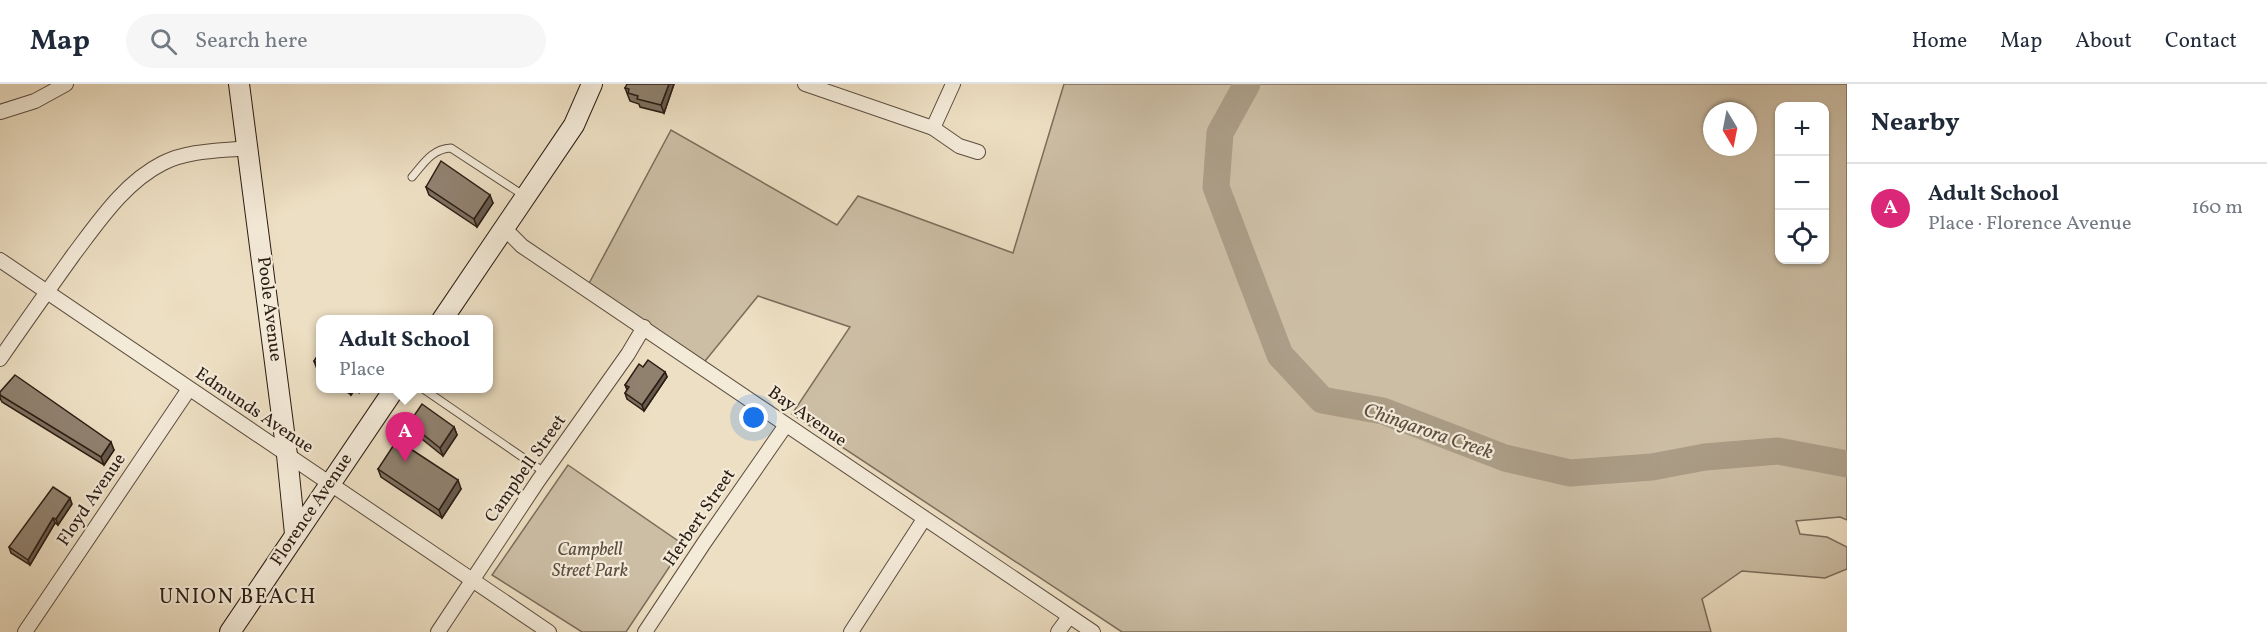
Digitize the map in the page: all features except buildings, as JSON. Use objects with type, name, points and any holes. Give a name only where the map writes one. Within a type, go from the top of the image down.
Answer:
[{"type":"street","points":[[0,112],[35,101],[66,84]]},
{"type":"street","name":"Poole Avenue","points":[[239,84],[287,455],[295,534]]},
{"type":"street","points":[[445,315],[574,125],[592,84]]},
{"type":"street","points":[[805,84],[933,128],[959,146],[978,152]]},
{"type":"street","points":[[933,128],[953,84]]},
{"type":"street","points":[[0,359],[104,215],[128,189],[148,172],[183,156],[248,148]]},
{"type":"street","name":"Bay Avenue","points":[[504,228],[522,246],[1093,632]]},
{"type":"street","name":"Edmunds Avenue","points":[[0,260],[549,632]]},
{"type":"street","name":"Campbell Street","points":[[438,632],[544,472],[628,354],[644,327]]},
{"type":"street","name":"Floyd Avenue","points":[[26,632],[189,389]]},
{"type":"street","name":"Florence Avenue","points":[[230,632],[392,393]]},
{"type":"street","name":"Herbert Street","points":[[645,632],[786,424]]},
{"type":"street","points":[[851,632],[924,519]]},
{"type":"street","points":[[1059,632],[1069,617]]},
{"type":"lane","points":[[412,177],[432,153],[443,148],[451,148],[526,196]]},
{"type":"lane","points":[[429,393],[544,472]]},
{"type":"green space","points":[[1064,84],[1847,84],[1847,520],[1840,517],[1796,521],[1800,534],[1827,537],[1847,547],[1847,569],[1825,578],[1742,571],[1702,599],[1711,632],[1122,632],[792,414],[850,327],[758,296],[701,366],[586,289],[671,130],[837,225],[858,196],[1013,253]]},
{"type":"green space","name":"Campbell Street Park","points":[[568,465],[684,545],[626,632],[582,632],[492,575]]},
{"type":"waterway","name":"Chingarora Creek","points":[[1247,84],[1220,133],[1216,187],[1280,355],[1322,400],[1383,411],[1505,458],[1570,473],[1652,467],[1705,457],[1778,451],[1847,464]]},
{"type":"place","name":"Adult School","points":[[405,462]]},
{"type":"district","name":"UNION BEACH","points":[[238,597]]}]
